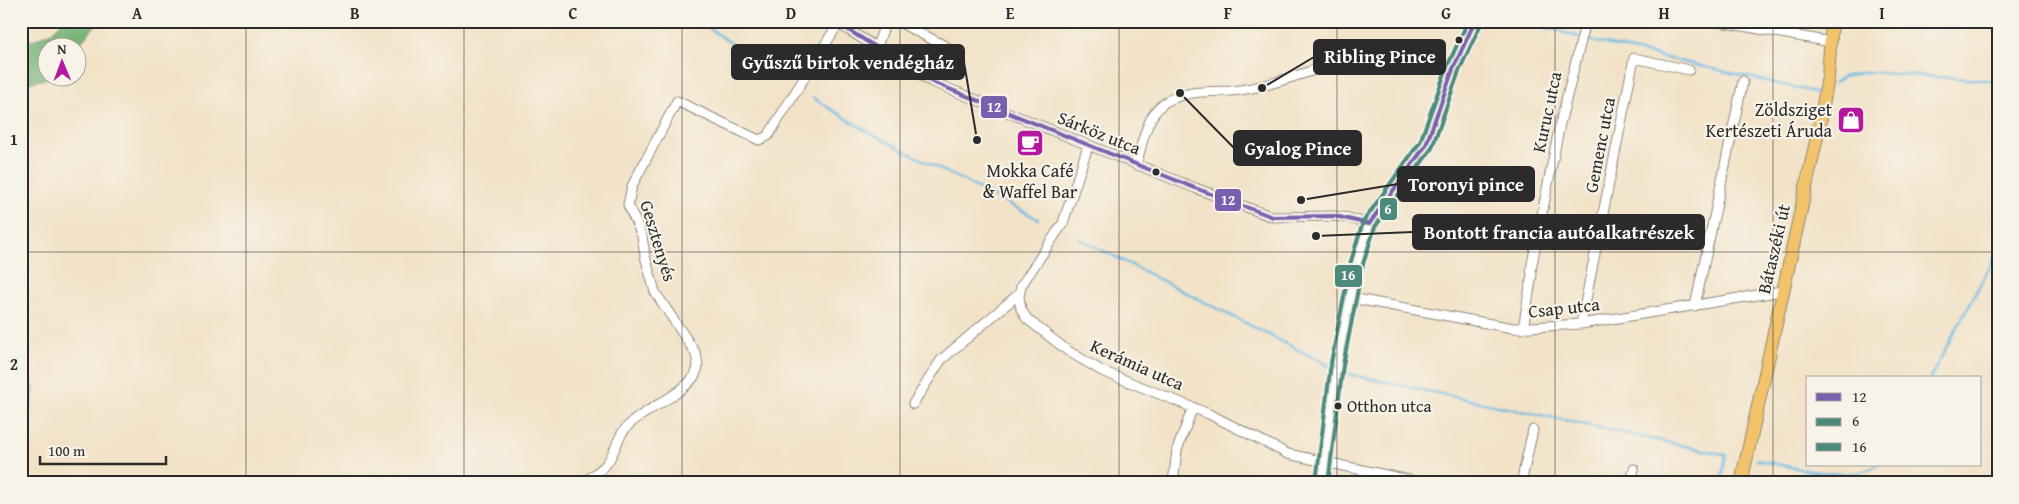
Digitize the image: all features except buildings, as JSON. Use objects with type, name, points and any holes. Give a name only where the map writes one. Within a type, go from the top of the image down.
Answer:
[{"type":"main road","name":"Bátaszéki út","points":[[1741,483],[1820,123],[1832,21]]},
{"type":"street","points":[[876,48],[886,21]]},
{"type":"street","points":[[897,21],[947,47],[950,51],[950,56],[932,82]]},
{"type":"street","points":[[1322,483],[1338,364],[1357,262],[1369,224],[1426,145],[1453,69],[1475,21]]},
{"type":"street","name":"Kuruc utca","points":[[1523,329],[1535,249],[1578,45],[1586,21]]},
{"type":"street","points":[[1716,21],[1831,42]]},
{"type":"street","name":"Sárköz utca","points":[[836,23],[932,82],[1136,165],[1274,217],[1335,216],[1369,224]]},
{"type":"street","name":"Gesztenyés","points":[[584,483],[606,465],[614,452],[622,432],[626,428],[685,385],[693,378],[698,369],[695,352],[656,292],[645,256],[642,236],[628,205],[632,186],[676,101],[759,140],[768,136],[836,23]]},
{"type":"street","points":[[1136,165],[1150,121],[1162,104],[1176,96],[1260,85],[1290,78],[1344,60],[1400,52],[1453,69]]},
{"type":"street","name":"Gemenc utca","points":[[1581,324],[1634,58],[1689,70]]},
{"type":"street","points":[[1695,306],[1743,81]]},
{"type":"street","points":[[913,404],[941,360],[1020,293],[1032,269],[1063,223],[1088,146]]},
{"type":"street","name":"Csap utca","points":[[1351,298],[1523,329],[1581,324],[1782,291]]},
{"type":"street","name":"Kerámia utca","points":[[1020,293],[1021,309],[1027,319],[1068,351],[1102,371],[1193,407],[1288,454],[1423,483]]},
{"type":"street","points":[[1173,483],[1177,450],[1193,407]]},
{"type":"street","points":[[1520,483],[1533,430]]},
{"type":"street","points":[[1631,483],[1634,469]]},
{"type":"street","points":[[335,483],[350,483]]},
{"type":"green space","points":[[63,21],[99,21],[85,38],[38,38],[38,81],[21,85],[21,45],[52,32]]},
{"type":"green space","points":[[21,355],[34,389],[24,440],[21,430]]},
{"type":"waterway","points":[[699,21],[778,76]]},
{"type":"waterway","points":[[1526,21],[1579,37]]},
{"type":"waterway","points":[[1584,39],[1818,93]]},
{"type":"waterway","points":[[1834,83],[1843,77],[1865,72],[1998,81]]},
{"type":"waterway","points":[[813,98],[870,133],[1038,219]]},
{"type":"waterway","points":[[1080,239],[1330,366]]},
{"type":"waterway","points":[[1931,376],[1998,251]]},
{"type":"waterway","points":[[1348,374],[1727,455]]},
{"type":"waterway","points":[[1721,483],[1726,455]]},
{"type":"waterway","points":[[1757,460],[1835,474],[1851,474],[1866,471],[1876,466]]},
{"type":"transit line","name":"12","points":[[834,21],[932,82],[1195,188],[1273,217],[1335,216],[1369,224]]},
{"type":"transit line","name":"16","points":[[1316,482],[1331,363],[1351,261],[1363,222],[1420,142],[1447,67],[1468,21]]},
{"type":"transit line","name":"12","points":[[1369,224],[1426,145],[1453,69],[1475,21]]},
{"type":"transit line","name":"6","points":[[1328,483],[1343,365],[1363,264],[1375,227],[1432,148],[1459,71],[1481,24]]},
{"type":"place","name":"Ribling Pince","points":[[1262,88]]},
{"type":"place","name":"Gyalog Pince","points":[[1180,93]]},
{"type":"place","name":"Zöldsziget Kertészeti Áruda","points":[[1851,120]]},
{"type":"place","name":"Gyűszű birtok vendégház","points":[[977,140]]},
{"type":"place","name":"Mokka Café & Waffel Bar","points":[[1030,143]]},
{"type":"place","name":"Toronyi pince","points":[[1301,200]]},
{"type":"place","name":"Bontott francia autóalkatrészek","points":[[1316,236]]},
{"type":"place","name":"Otthon utca","points":[[1338,406]]}]
